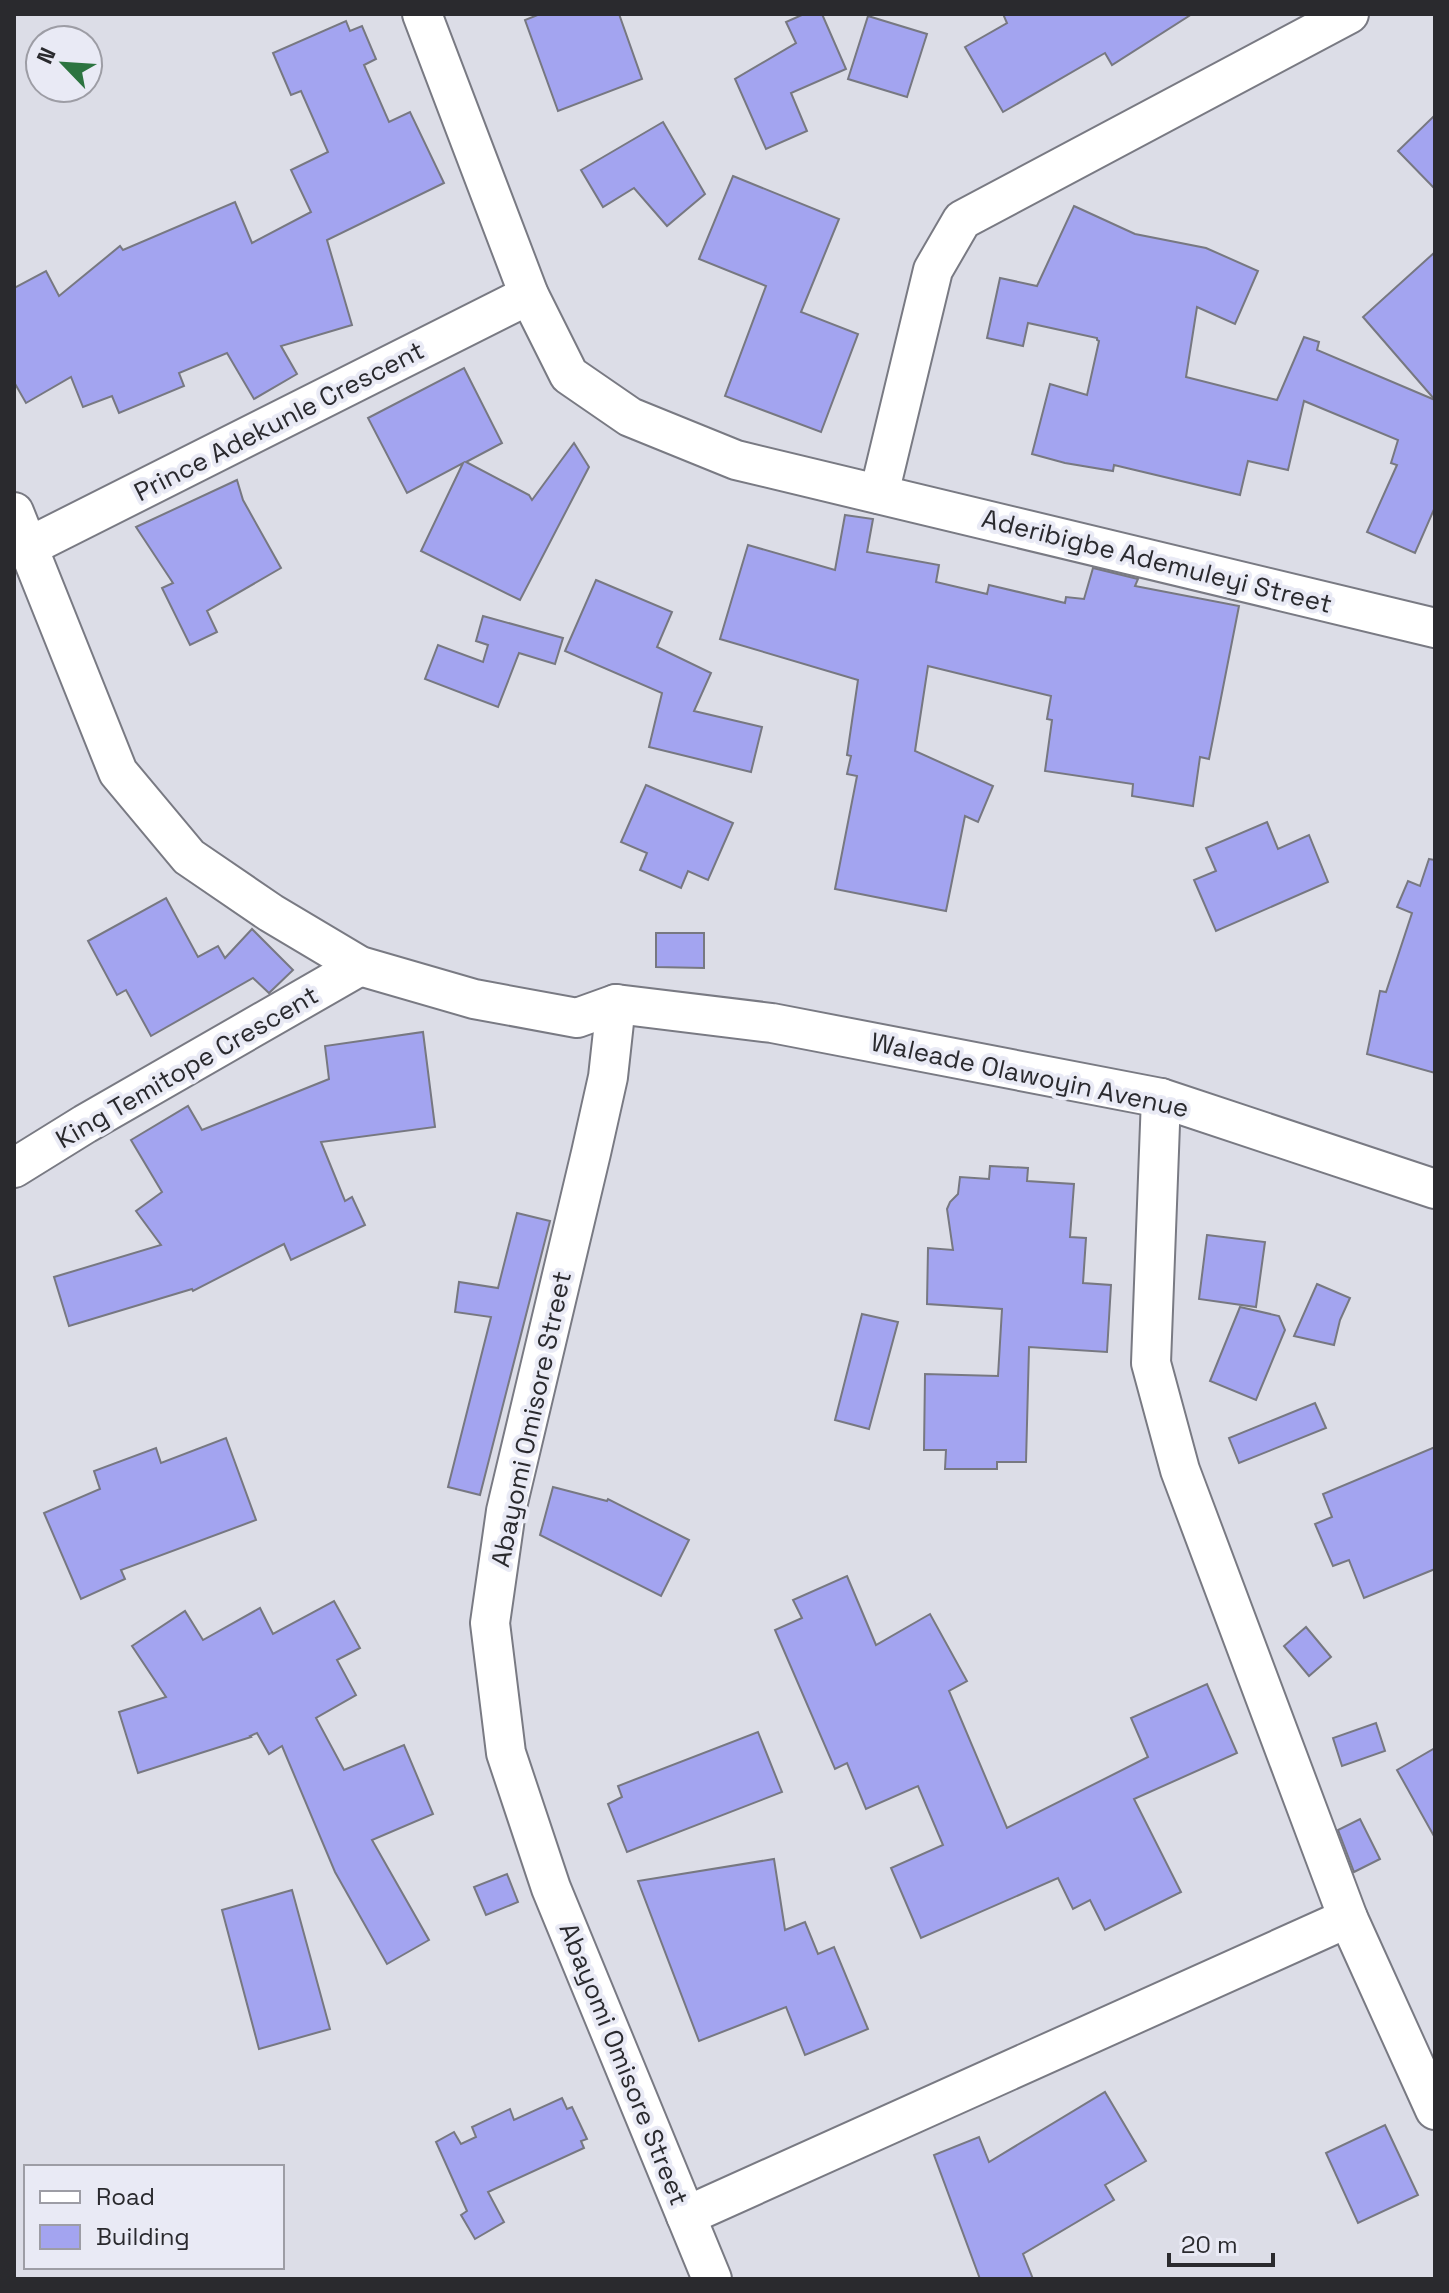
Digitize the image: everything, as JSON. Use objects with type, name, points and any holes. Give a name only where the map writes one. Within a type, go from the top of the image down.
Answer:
[{"type":"street","name":"Aderibigbe Ademuleyi Street","points":[[422,14],[529,295],[569,375],[630,417],[736,460],[1435,628]]},
{"type":"street","points":[[879,494],[933,270],[962,220],[1349,14]]},
{"type":"street","name":"Prince Adekunle Crescent","points":[[28,547],[529,295]]},
{"type":"street","points":[[14,512],[118,772],[189,857],[271,913],[360,966],[474,999],[577,1018],[616,1004]]},
{"type":"street","name":"King Temitope Crescent","points":[[14,1168],[360,966]]},
{"type":"street","name":"Waleade Olawoyin Avenue","points":[[616,1004],[772,1023],[1161,1098],[1435,1189]]},
{"type":"street","name":"Abayomi Omisore Street","points":[[616,1004],[608,1077],[506,1511],[490,1623],[506,1753],[551,1888],[712,2279]]},
{"type":"street","points":[[1161,1098],[1151,1363],[1180,1470],[1348,1918],[1435,2110]]},
{"type":"street","points":[[686,2216],[1348,1918]]},
{"type":"building","points":[[540,14],[619,14],[642,79],[558,111],[525,20]]},
{"type":"building","points":[[804,14],[822,14],[846,69],[791,93],[807,131],[766,149],[735,79],[796,43],[786,22]]},
{"type":"building","points":[[1003,14],[1192,14],[1112,65],[1105,53],[1003,112],[965,47],[1007,23]]},
{"type":"building","points":[[868,16],[927,34],[907,97],[848,79]]},
{"type":"building","points":[[346,21],[350,31],[362,26],[376,59],[364,65],[389,122],[410,112],[444,183],[327,240],[352,325],[281,346],[297,374],[254,399],[227,353],[179,373],[184,386],[119,413],[112,396],[83,407],[71,377],[26,403],[14,382],[14,288],[46,271],[59,296],[120,246],[123,250],[235,202],[252,243],[311,212],[291,170],[328,152],[301,91],[291,95],[273,53]]},
{"type":"building","points":[[1435,115],[1435,189],[1398,151]]},
{"type":"building","points":[[663,122],[705,194],[667,226],[634,188],[603,207],[581,170]]},
{"type":"building","points":[[733,176],[839,219],[801,312],[858,334],[821,432],[725,396],[766,286],[699,259]]},
{"type":"building","points":[[1074,206],[1135,234],[1206,248],[1258,271],[1235,324],[1197,307],[1186,377],[1277,400],[1304,337],[1319,342],[1317,350],[1435,400],[1435,507],[1415,553],[1367,532],[1397,465],[1391,463],[1398,440],[1304,401],[1288,470],[1248,461],[1240,495],[1114,465],[1113,471],[1032,454],[1050,384],[1087,395],[1099,341],[1097,338],[1028,323],[1023,346],[987,338],[1000,278],[1037,286]]},
{"type":"building","points":[[1435,252],[1435,400],[1363,317]]},
{"type":"building","points":[[464,368],[502,443],[466,462],[529,495],[532,500],[574,443],[589,467],[520,600],[421,551],[463,463],[407,493],[368,418]]},
{"type":"building","points":[[237,480],[243,500],[281,568],[207,611],[217,632],[190,645],[162,588],[173,583],[136,527]]},
{"type":"building","points":[[845,515],[873,519],[867,552],[939,565],[936,582],[987,594],[989,585],[1065,603],[1066,597],[1084,599],[1093,568],[1138,579],[1135,586],[1239,606],[1209,759],[1200,757],[1193,806],[1132,796],[1133,784],[1045,771],[1052,720],[1047,719],[1051,696],[928,666],[915,751],[993,786],[978,822],[965,816],[946,911],[835,889],[857,776],[847,774],[851,756],[847,755],[858,680],[720,639],[748,545],[835,570]]},
{"type":"building","points":[[596,580],[672,612],[657,647],[711,673],[694,711],[762,727],[751,772],[649,747],[662,693],[565,651]]},
{"type":"building","points":[[483,616],[563,638],[555,664],[519,653],[498,707],[425,679],[438,645],[483,662],[488,645],[476,641]]},
{"type":"building","points":[[646,785],[733,823],[708,880],[688,871],[681,888],[640,870],[647,853],[621,842]]},
{"type":"building","points":[[1267,822],[1278,849],[1309,835],[1328,882],[1216,931],[1194,880],[1216,871],[1206,848]]},
{"type":"building","points":[[1429,859],[1435,860],[1435,1073],[1367,1054],[1380,991],[1386,992],[1412,913],[1397,907],[1408,881],[1420,886]]},
{"type":"building","points":[[166,898],[198,957],[218,946],[225,958],[252,929],[293,970],[269,993],[253,978],[151,1036],[126,990],[117,995],[88,941]]},
{"type":"building","points":[[656,933],[704,933],[704,968],[656,967]]},
{"type":"building","points":[[423,1032],[435,1127],[321,1142],[345,1201],[352,1197],[365,1225],[291,1260],[284,1244],[193,1291],[69,1326],[54,1277],[161,1245],[136,1211],[162,1192],[131,1140],[188,1106],[202,1130],[329,1079],[325,1046]]},
{"type":"building","points":[[990,1166],[1028,1168],[1027,1181],[1074,1184],[1070,1237],[1086,1238],[1083,1283],[1111,1285],[1107,1352],[1029,1347],[1026,1462],[997,1462],[997,1469],[945,1469],[946,1450],[924,1450],[925,1374],[998,1376],[1002,1309],[927,1304],[928,1248],[953,1250],[947,1209],[958,1194],[960,1177],[989,1179]]},
{"type":"building","points":[[517,1213],[550,1221],[480,1495],[448,1487],[491,1317],[455,1312],[459,1282],[498,1288]]},
{"type":"building","points":[[1207,1235],[1265,1242],[1256,1307],[1199,1299]]},
{"type":"building","points":[[1317,1284],[1350,1298],[1334,1345],[1294,1336]]},
{"type":"building","points":[[1240,1307],[1279,1316],[1285,1330],[1256,1400],[1210,1381]]},
{"type":"building","points":[[862,1314],[898,1322],[869,1429],[835,1420]]},
{"type":"building","points":[[1315,1403],[1326,1428],[1239,1463],[1229,1438]]},
{"type":"building","points":[[226,1438],[256,1520],[121,1570],[125,1579],[81,1599],[44,1513],[100,1489],[94,1471],[156,1448],[161,1463]]},
{"type":"building","points":[[1435,1447],[1435,1569],[1364,1598],[1349,1560],[1333,1566],[1315,1524],[1332,1517],[1323,1494]]},
{"type":"building","points":[[553,1487],[608,1499],[689,1540],[661,1596],[540,1535]]},
{"type":"building","points":[[847,1576],[876,1645],[930,1614],[967,1681],[949,1691],[1007,1828],[1148,1757],[1131,1718],[1207,1684],[1237,1753],[1134,1799],[1181,1892],[1105,1930],[1090,1900],[1073,1909],[1058,1878],[921,1938],[891,1868],[943,1845],[918,1786],[866,1809],[847,1763],[835,1769],[775,1630],[802,1618],[793,1600]]},
{"type":"building","points":[[334,1601],[360,1648],[337,1660],[356,1695],[316,1718],[344,1770],[404,1745],[433,1814],[372,1840],[429,1940],[387,1964],[335,1872],[282,1746],[269,1754],[257,1733],[138,1773],[119,1712],[166,1697],[132,1646],[185,1611],[203,1640],[260,1608],[273,1634]]},
{"type":"building","points":[[1306,1627],[1331,1657],[1309,1676],[1284,1646]]},
{"type":"building","points":[[1376,1723],[1385,1751],[1342,1766],[1333,1738]]},
{"type":"building","points":[[758,1732],[782,1792],[627,1852],[608,1804],[622,1797],[618,1786]]},
{"type":"building","points":[[1435,1748],[1435,1838],[1397,1770]]},
{"type":"building","points":[[1360,1819],[1380,1859],[1354,1872],[1338,1830]]},
{"type":"building","points":[[774,1859],[785,1930],[805,1922],[818,1954],[834,1947],[868,2029],[805,2055],[786,2007],[699,2041],[638,1881]]},
{"type":"building","points":[[507,1874],[518,1902],[486,1915],[474,1887]]},
{"type":"building","points":[[292,1890],[330,2029],[259,2049],[222,1910]]},
{"type":"building","points":[[1105,2092],[1146,2161],[1105,2185],[1114,2200],[1023,2254],[1033,2279],[980,2279],[934,2155],[979,2137],[989,2162]]},
{"type":"building","points":[[562,2098],[567,2109],[572,2107],[587,2139],[581,2141],[584,2148],[488,2192],[504,2222],[475,2239],[461,2215],[467,2211],[436,2142],[454,2132],[461,2144],[476,2137],[472,2127],[510,2109],[514,2120]]},
{"type":"building","points":[[1385,2125],[1418,2195],[1358,2223],[1326,2153]]}]
